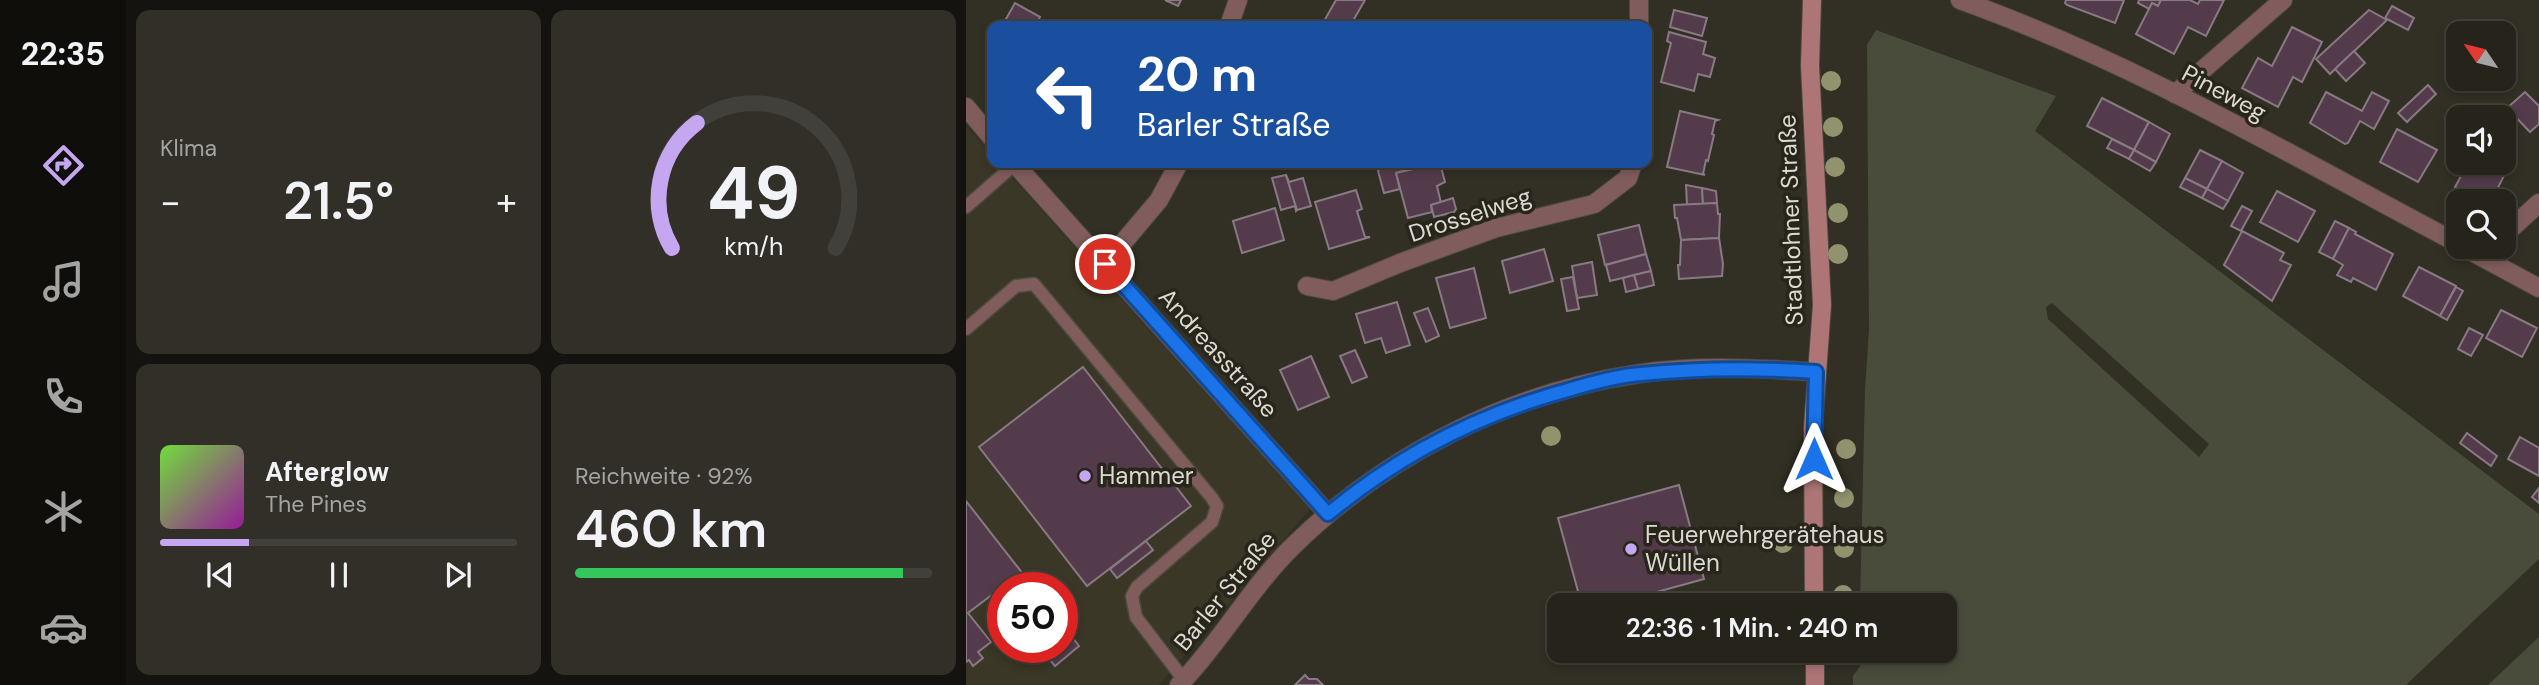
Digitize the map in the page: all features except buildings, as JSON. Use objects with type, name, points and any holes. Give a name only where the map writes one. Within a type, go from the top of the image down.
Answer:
[{"type":"main road","name":"Stadtlohner Straße","points":[[1812,0],[1810,66],[1822,305],[1814,439],[1814,593]]},
{"type":"main road","points":[[1815,663],[1815,685]]},
{"type":"street","points":[[1231,21],[1238,0]]},
{"type":"street","points":[[1639,0],[1639,21]]},
{"type":"street","name":"Pineweg","points":[[1960,0],[2057,37],[2175,94],[2446,237]]},
{"type":"street","points":[[2175,94],[2283,0]]},
{"type":"street","points":[[966,107],[987,132]]},
{"type":"street","name":"Andreasstraße","points":[[1018,168],[1328,514]]},
{"type":"street","points":[[1105,264],[1159,200],[1176,168]]},
{"type":"street","name":"Drosselweg","points":[[1307,286],[1333,291],[1496,228],[1594,204],[1628,178],[1631,168]]},
{"type":"street","points":[[2516,224],[2539,203]]},
{"type":"street","points":[[2497,259],[2539,288]]},
{"type":"street","name":"Barler Straße","points":[[1181,682],[1259,582],[1328,514],[1363,485],[1441,437],[1542,397],[1638,374],[1720,369],[1816,372]]},
{"type":"lane","points":[[966,207],[1010,168]]},
{"type":"lane","points":[[966,329],[1016,286],[1034,285],[1217,506],[1212,522],[1137,587],[1132,596],[1136,617],[1181,682]]},
{"type":"shaded area","points":[[966,126],[987,149],[987,168],[1003,168],[1310,509],[1159,685],[966,685]]},
{"type":"green space","points":[[1876,30],[2056,96],[2035,131],[2539,514],[2539,559],[2406,685],[1853,685],[1853,676],[1862,663],[1957,663],[1957,593],[1860,593],[1869,330],[1867,45]],"holes":[[[2052,303],[2209,444],[2199,457],[2048,319],[2046,307]]]},
{"type":"green space","points":[[2539,637],[2539,685],[2488,685]]},
{"type":"place","name":"Hammer","points":[[1085,476]]},
{"type":"place","name":"Feuerwehrgerätehaus Wüllen","points":[[1631,549]]},
{"type":"route","points":[[1105,264],[1328,514],[1363,485],[1441,437],[1542,397],[1638,374],[1720,369],[1816,372],[1814,459]]}]
